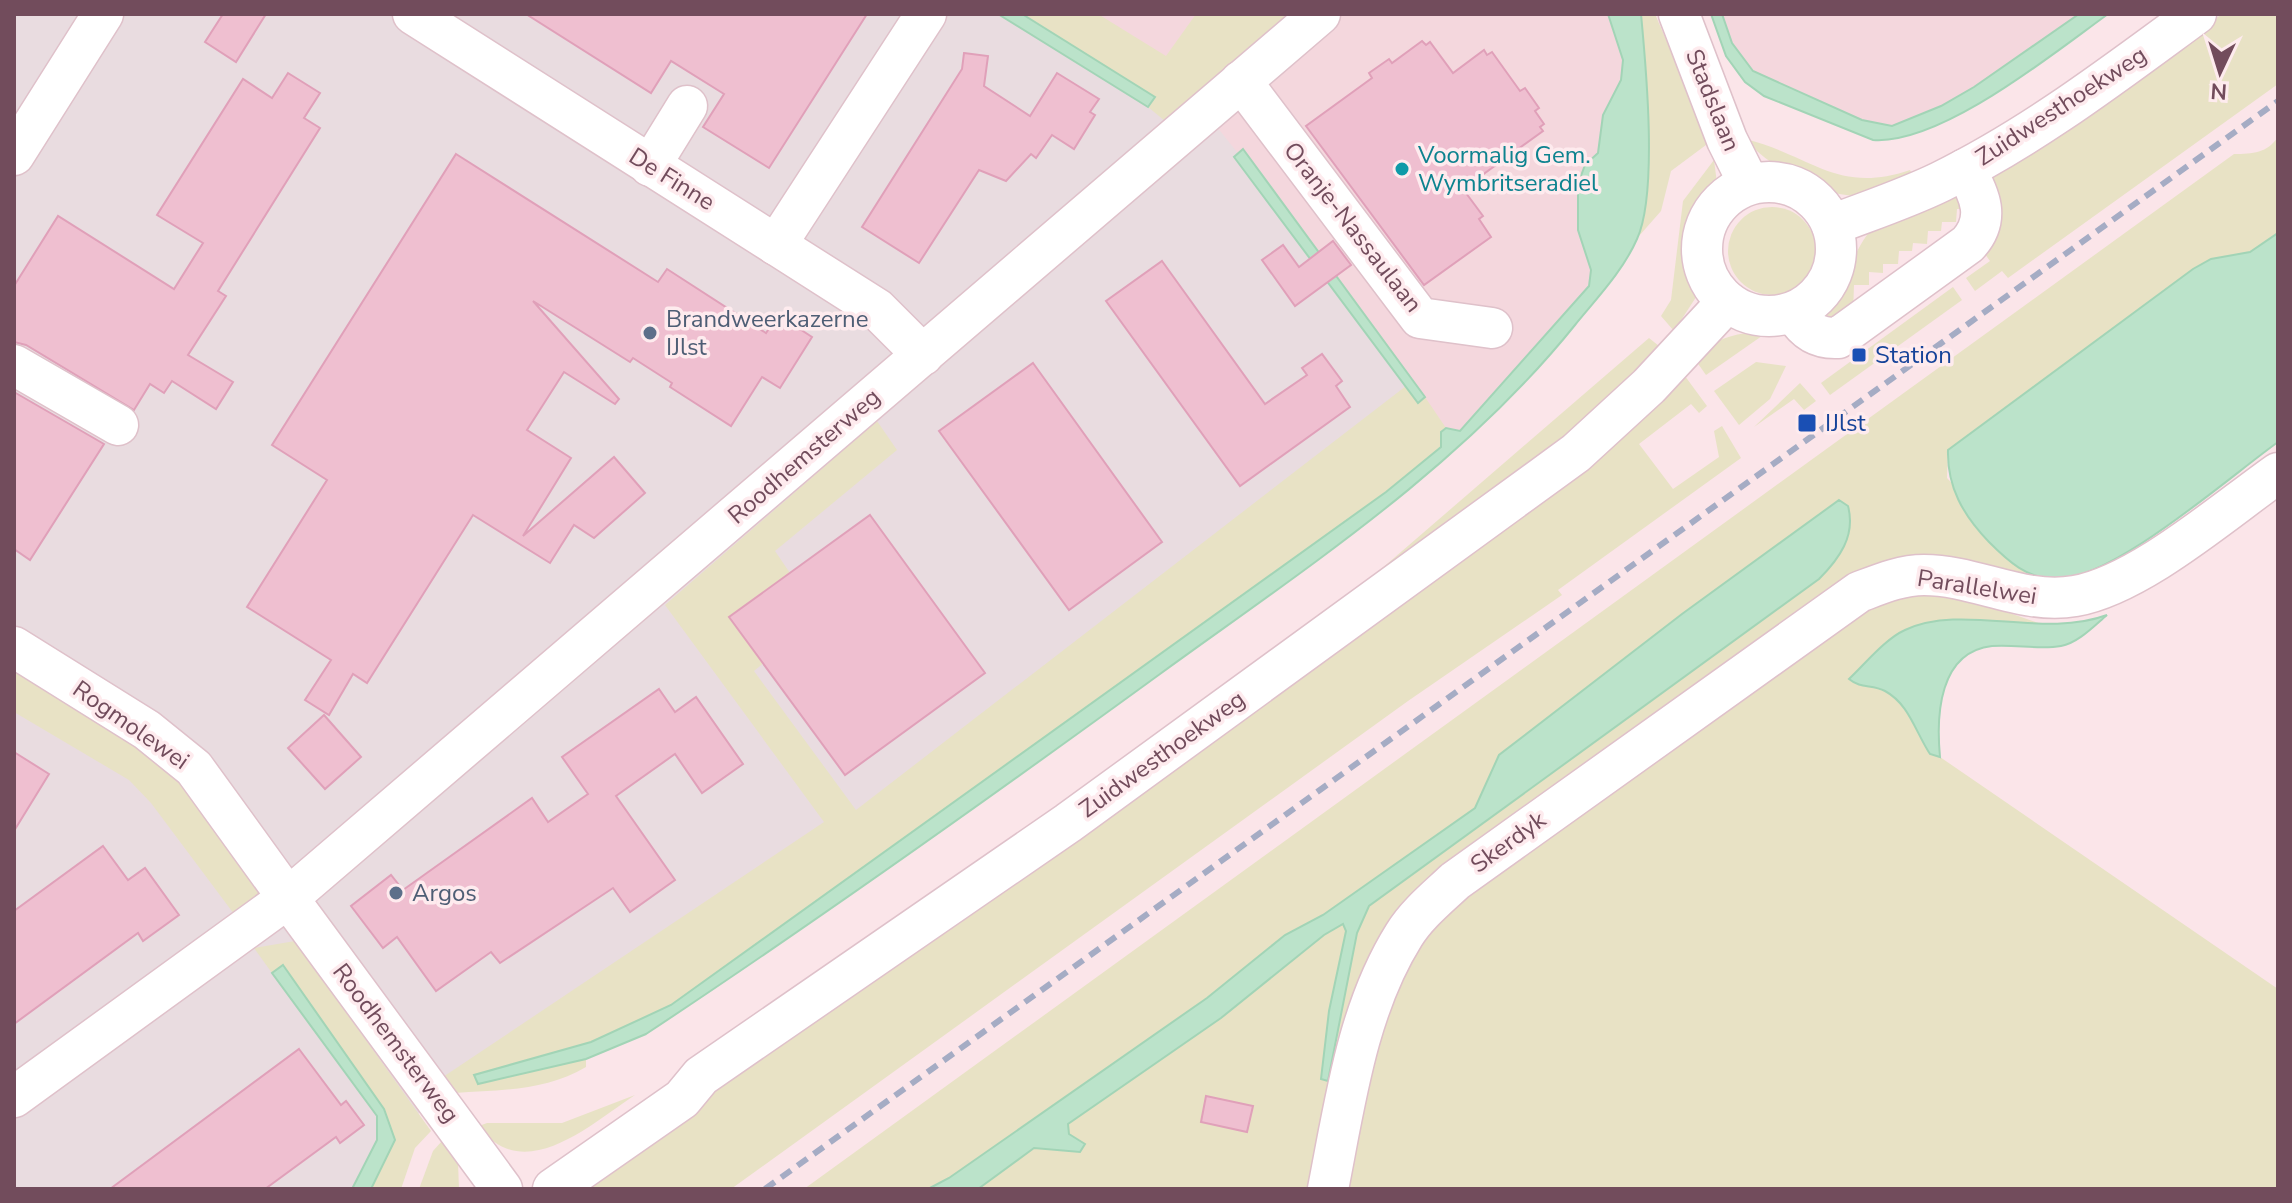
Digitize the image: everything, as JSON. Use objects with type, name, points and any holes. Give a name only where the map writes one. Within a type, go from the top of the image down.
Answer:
[{"type":"street","points":[[14,155],[103,14]]},
{"type":"street","name":"De Finne","points":[[413,14],[877,309],[923,355]]},
{"type":"street","points":[[776,245],[926,14]]},
{"type":"street","name":"Roodhemsterweg","points":[[14,1097],[288,898],[1320,14]]},
{"type":"street","name":"Stadslaan","points":[[1679,14],[1727,140],[1749,184]]},
{"type":"street","name":"Zuidwesthoekweg","points":[[1832,225],[1903,198],[1965,169],[2048,120],[2196,14]]},
{"type":"street","name":"Oranje-Nassaulaan","points":[[1241,81],[1420,318],[1492,328]]},
{"type":"street","points":[[650,166],[687,106]]},
{"type":"street","name":"Zuidwesthoekweg","points":[[1794,312],[1815,335],[1838,338],[1968,244],[1977,234],[1983,214],[1965,169]]},
{"type":"street","points":[[1766,182],[1799,188],[1818,204],[1832,225],[1836,239],[1834,269],[1819,295],[1794,312],[1759,316],[1727,302],[1707,277],[1702,261],[1703,237],[1711,214],[1721,201],[1749,184],[1766,182]]},
{"type":"street","name":"Zuidwesthoekweg","points":[[553,1189],[682,1099],[701,1076],[1080,814],[1548,474],[1613,421],[1727,302]]},
{"type":"street","points":[[14,365],[118,425]]},
{"type":"street","name":"Parallelwei","points":[[1839,605],[1882,583],[1926,575],[2032,597],[2074,596],[2094,591],[2171,549],[2278,473]]},
{"type":"street","name":"Skerdyk","points":[[1328,1189],[1347,1090],[1376,991],[1405,933],[1421,913],[1455,881],[1839,605]]},
{"type":"street","name":"Rogmolewei","points":[[14,647],[147,730],[194,768],[288,898]]},
{"type":"street","name":"Roodhemsterweg","points":[[288,898],[503,1189]]},
{"type":"street","name":"Zuidwesthoekweg","points":[[503,1189],[672,1083],[701,1076]]},
{"type":"shaded area","points":[[14,14],[1011,14],[1146,97],[1172,71],[1241,157],[1453,445],[458,1084],[386,1138],[362,1189],[14,1189]]},
{"type":"shaded area","points":[[998,14],[1022,14],[1155,97],[1148,107]]},
{"type":"shaded area","points":[[1011,14],[1627,14],[1633,67],[1602,273],[1453,445],[1146,98]]},
{"type":"shaded area","points":[[1022,14],[1098,14],[1166,56],[1196,14],[1295,14],[1171,126],[1148,107],[1154,97]]},
{"type":"shaded area","points":[[1608,14],[1641,14],[1649,162],[1643,218],[1637,239],[1609,284],[1483,425],[1380,513],[1270,595],[905,857],[646,1034],[586,1059],[478,1084],[474,1075],[591,1042],[671,1005],[1386,492],[1441,447],[1441,432],[1446,428],[1460,431],[1589,286],[1591,270],[1578,230],[1578,184],[1585,165],[1598,153],[1603,115],[1621,80],[1623,60]]},
{"type":"shaded area","points":[[1641,14],[1655,14],[1710,142],[1671,171],[1661,211],[1639,236],[1649,158]]},
{"type":"shaded area","points":[[1711,14],[1722,14],[1732,43],[1753,71],[1862,120],[1892,126],[1941,106],[1974,87],[2079,14],[2108,14],[1996,94],[1963,113],[1900,138],[1873,140],[1764,96],[1745,82],[1726,56]]},
{"type":"shaded area","points":[[1717,14],[2093,14],[2005,77],[1894,132],[1768,90],[1735,60]]},
{"type":"shaded area","points":[[2222,14],[2278,14],[2278,84],[2008,278],[2002,271],[1975,291],[1966,278],[1990,261],[1982,250],[1982,175],[2086,110]]},
{"type":"shaded area","points":[[2278,137],[2278,233],[2250,252],[2211,259],[2193,269],[1948,450],[1947,478],[2042,578],[1927,563],[1430,888],[1317,1189],[978,1189],[1034,1148],[1080,1140],[1069,1134],[1067,1124],[1221,1018],[1324,935],[1343,924],[1346,931],[1329,1011],[1321,1078],[1328,1081],[1357,933],[1369,906],[1486,820],[1848,506],[1839,500],[1682,614],[1500,754],[1475,808],[1323,915],[1285,935],[1207,998],[949,1178],[928,1189],[804,1189],[2234,154],[2259,152]]},
{"type":"shaded area","points":[[1745,139],[1843,175],[1885,177],[1910,170],[1915,180],[1868,196],[1846,195],[1814,186],[1782,170]]},
{"type":"shaded area","points":[[1243,149],[1425,397],[1418,403],[1234,157]]},
{"type":"shaded area","points":[[1714,160],[1717,183],[1700,209],[1691,235],[1691,262],[1700,291],[1674,331],[1661,316],[1671,300],[1683,201]]},
{"type":"shaded area","points":[[1962,185],[1973,209],[1957,209],[1956,222],[1942,222],[1941,231],[1928,231],[1927,244],[1913,243],[1912,251],[1899,251],[1898,264],[1883,264],[1883,273],[1869,272],[1869,285],[1854,285],[1853,313],[1840,323],[1818,316],[1834,298],[1861,245],[1876,226],[1898,212]]},
{"type":"shaded area","points":[[1763,207],[1781,207],[1797,214],[1809,226],[1816,242],[1816,260],[1809,276],[1797,288],[1781,295],[1763,295],[1747,288],[1735,276],[1728,260],[1728,242],[1735,226],[1747,214]]},
{"type":"shaded area","points":[[2278,233],[2278,442],[2170,524],[2108,563],[2080,575],[2056,579],[2036,576],[2011,562],[1980,532],[1964,511],[1950,476],[1948,450],[2193,269],[2211,259],[2250,252]]},
{"type":"shaded area","points":[[1953,287],[1962,300],[1830,395],[1821,383]]},
{"type":"shaded area","points":[[1769,331],[1706,375],[1694,358],[1728,337]]},
{"type":"shaded area","points":[[1649,338],[1664,350],[1631,388],[1365,583]]},
{"type":"shaded area","points":[[1756,362],[1786,366],[1770,399],[1739,425],[1714,391]]},
{"type":"shaded area","points":[[1682,372],[1707,406],[1699,413],[1691,404],[1639,444],[1673,489],[1719,457],[1714,431],[1722,426],[1741,458],[1558,590],[1562,595],[1408,701],[731,1189],[571,1189]]},
{"type":"shaded area","points":[[1800,383],[1816,401],[1804,410],[1794,399],[1754,427]]},
{"type":"shaded area","points":[[1406,386],[1418,403],[1425,397],[1446,428],[1441,432],[1441,447],[1386,492],[671,1005],[591,1042],[474,1075],[478,1084],[586,1059],[586,1067],[539,1085],[489,1091],[455,1093],[443,1077],[824,822],[665,605],[877,421],[897,450],[775,551],[820,617],[754,671],[856,810]]},
{"type":"shaded area","points":[[1839,500],[1848,506],[1848,537],[1839,555],[1819,579],[1369,906],[1357,933],[1328,1081],[1321,1079],[1329,1011],[1346,931],[1343,924],[1324,935],[1221,1018],[1068,1124],[1069,1134],[1085,1144],[1080,1152],[1034,1148],[978,1189],[928,1189],[949,1178],[1207,998],[1285,935],[1323,915],[1475,808],[1499,755],[1682,614]]},
{"type":"shaded area","points":[[1915,591],[1955,594],[2044,625],[1935,622],[1903,630],[1849,679],[1858,685],[1885,691],[1893,697],[1906,711],[1930,754],[1940,757],[2278,989],[2278,1189],[1345,1189],[1383,1007],[1426,925],[1861,609]]},
{"type":"shaded area","points":[[2107,615],[2086,634],[2061,646],[1992,646],[1974,651],[1961,660],[1951,673],[1941,705],[1940,757],[1930,754],[1906,711],[1893,696],[1849,679],[1890,639],[1905,630],[1928,623],[1977,620],[2056,624]]},
{"type":"shaded area","points":[[14,669],[153,755],[176,776],[260,893],[251,907],[237,918],[151,803],[129,780],[14,712]]},
{"type":"shaded area","points":[[295,941],[431,1131],[415,1148],[401,1189],[371,1189],[395,1140],[284,965],[272,973],[254,948]]},
{"type":"shaded area","points":[[283,965],[384,1109],[395,1140],[371,1189],[352,1189],[377,1140],[377,1116],[272,973]]},
{"type":"shaded area","points":[[635,1095],[578,1134],[536,1151],[516,1151],[497,1143],[479,1126],[487,1123],[562,1123]]},
{"type":"shaded area","points":[[442,1141],[458,1162],[459,1189],[419,1189],[433,1151]]},
{"type":"building","points":[[223,14],[266,14],[236,62],[205,42]]},
{"type":"building","points":[[526,14],[867,14],[769,168],[703,127],[724,94],[671,61],[651,93]]},
{"type":"building","name":"Voormalig Gem. Wymbritseradiel","points":[[1422,41],[1426,45],[1430,42],[1453,73],[1484,50],[1487,55],[1492,52],[1520,91],[1525,88],[1539,108],[1535,111],[1544,124],[1540,127],[1543,131],[1463,189],[1483,216],[1479,219],[1491,237],[1424,285],[1306,126],[1372,78],[1369,73],[1389,59],[1392,63]]},
{"type":"building","points":[[964,53],[988,56],[984,86],[1030,116],[1057,73],[1099,99],[1090,112],[1095,115],[1074,149],[1052,135],[1036,158],[1031,154],[1006,181],[979,170],[919,263],[862,227],[962,69]]},
{"type":"building","points":[[288,73],[320,93],[304,118],[320,128],[218,291],[226,296],[188,355],[233,382],[216,409],[172,381],[164,393],[150,384],[134,410],[26,345],[14,342],[14,286],[58,216],[174,289],[203,243],[157,215],[243,79],[272,98]]},
{"type":"building","points":[[456,154],[658,282],[667,269],[766,333],[778,315],[812,337],[780,388],[762,377],[731,426],[670,387],[672,383],[633,358],[630,362],[533,301],[619,399],[615,404],[564,372],[527,430],[571,458],[523,536],[614,457],[645,493],[594,538],[574,525],[550,563],[473,515],[367,683],[353,674],[329,715],[305,700],[331,660],[247,607],[327,480],[272,445]]},
{"type":"building","points":[[1333,241],[1351,265],[1295,306],[1262,260],[1283,245],[1299,267]]},
{"type":"building","points":[[1162,261],[1265,404],[1307,375],[1302,368],[1322,354],[1342,381],[1336,386],[1350,407],[1240,486],[1106,301]]},
{"type":"building","points":[[1033,363],[1162,542],[1069,610],[939,431]]},
{"type":"building","points":[[14,392],[104,444],[30,560],[14,549]]},
{"type":"building","points":[[870,515],[985,673],[845,775],[729,617]]},
{"type":"building","points":[[659,689],[675,712],[696,697],[743,764],[702,793],[675,754],[616,796],[675,880],[630,912],[613,888],[500,963],[491,952],[436,991],[397,937],[383,948],[351,906],[391,875],[403,890],[532,798],[548,822],[588,794],[562,757]]},
{"type":"building","points":[[324,715],[361,757],[325,789],[288,748]]},
{"type":"building","points":[[14,752],[49,774],[14,831]]},
{"type":"building","points":[[103,846],[128,880],[145,868],[179,915],[143,941],[138,933],[14,1024],[14,911]]},
{"type":"building","points":[[299,1049],[341,1105],[346,1101],[364,1125],[340,1143],[336,1137],[265,1189],[110,1189]]},
{"type":"building","points":[[1206,1096],[1253,1106],[1247,1132],[1201,1122]]},
{"type":"railway","points":[[765,1189],[2278,101]]},
{"type":"place","name":"Voormalig Gem. Wymbritseradiel","points":[[1402,169]]},
{"type":"place","name":"Brandweerkazerne IJlst","points":[[650,333]]},
{"type":"place","name":"Station","points":[[1859,355]]},
{"type":"place","name":"IJlst","points":[[1807,423]]},
{"type":"place","name":"Argos","points":[[396,893]]}]
